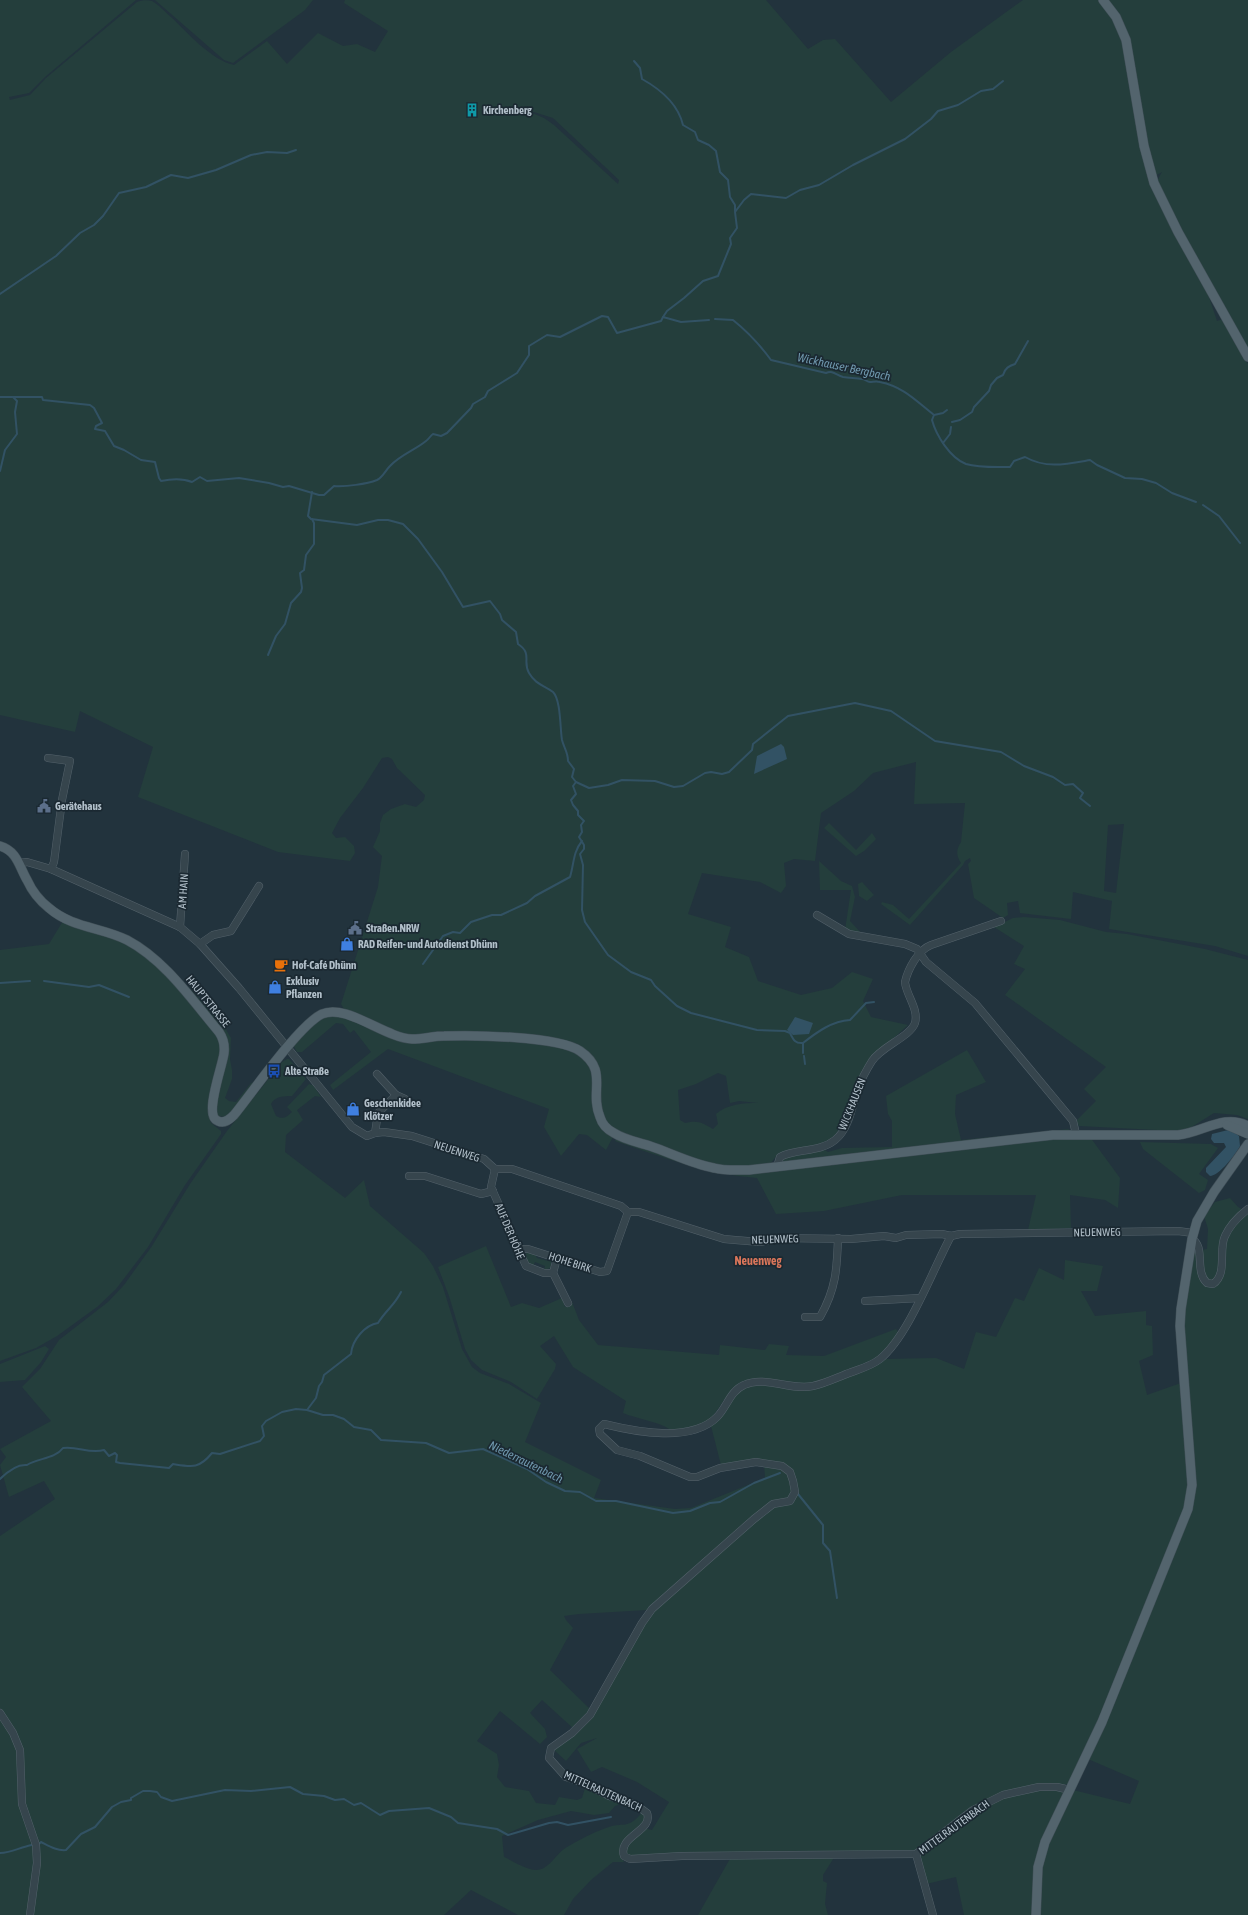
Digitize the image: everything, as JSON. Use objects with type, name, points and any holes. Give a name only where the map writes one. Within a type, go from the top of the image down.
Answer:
[{"type":"main road","points":[[1103,0],[1116,17],[1126,40],[1144,146],[1154,183],[1178,232],[1248,357]]},
{"type":"main road","name":"HAUPTSTRASSE","points":[[0,846],[11,851],[32,889],[47,906],[66,920],[120,937],[141,949],[165,969],[219,1032],[223,1041],[224,1050],[211,1109],[216,1121],[226,1122],[234,1115],[287,1048],[313,1020],[324,1013],[334,1012],[352,1017],[393,1035],[412,1039],[443,1036],[474,1036],[553,1041],[569,1045],[586,1055],[594,1065],[598,1078],[597,1109],[603,1124],[613,1132],[710,1168],[749,1170],[777,1167]]},
{"type":"main road","points":[[777,1167],[1076,1134],[1178,1135],[1193,1133],[1207,1126],[1232,1121],[1248,1126]]},
{"type":"main road","points":[[1220,1123],[1235,1127],[1248,1134]]},
{"type":"main road","points":[[1036,1915],[1038,1873],[1043,1849],[1105,1716],[1190,1504],[1192,1485],[1180,1316],[1192,1236],[1197,1221],[1217,1187],[1248,1144]]},
{"type":"main road","points":[[1207,1206],[1218,1194],[1248,1154]]},
{"type":"street","points":[[48,758],[70,761],[62,800],[54,862],[51,869]]},
{"type":"street","name":"AM HAIN","points":[[180,927],[185,854]]},
{"type":"street","points":[[19,863],[27,862],[51,869],[180,927],[200,944],[239,988],[287,1048]]},
{"type":"street","points":[[200,944],[213,935],[231,931],[259,886]]},
{"type":"street","points":[[817,915],[849,934],[910,945],[917,949],[926,962],[976,1004],[1072,1121],[1076,1134]]},
{"type":"street","name":"WICKHAUSEN","points":[[777,1167],[780,1157],[825,1146],[836,1140],[842,1132],[847,1123],[861,1082],[874,1059],[900,1037],[908,1033],[915,1022],[915,1012],[905,982],[920,954],[926,947],[1001,921]]},
{"type":"street","name":"NEUENWEG","points":[[287,1048],[352,1127],[367,1136],[376,1133],[396,1133],[419,1138],[484,1159],[495,1169],[512,1169],[621,1206],[628,1212],[639,1212],[728,1240],[760,1242],[778,1238],[884,1236],[896,1238],[906,1235],[942,1234],[951,1236],[960,1234],[1127,1231],[1180,1231],[1192,1236]]},
{"type":"street","points":[[377,1074],[396,1095],[404,1099]]},
{"type":"street","points":[[376,1133],[378,1113],[396,1095]]},
{"type":"street","name":"AUF DER HÖHE","points":[[495,1169],[491,1183],[493,1191],[518,1249],[528,1268],[544,1273],[553,1273]]},
{"type":"street","name":"AUF DER HÖHE","points":[[409,1176],[425,1176],[481,1194],[493,1191]]},
{"type":"street","points":[[1192,1236],[1198,1248],[1202,1277],[1207,1283],[1214,1284],[1220,1275],[1222,1243],[1224,1236],[1232,1224],[1248,1210]]},
{"type":"street","name":"HOHE BIRK","points":[[518,1249],[528,1249],[600,1272],[607,1271],[628,1212]]},
{"type":"street","points":[[865,1301],[920,1298],[951,1236]]},
{"type":"street","points":[[804,1317],[820,1317],[824,1312],[836,1280],[838,1238]]},
{"type":"street","points":[[557,1258],[553,1273],[558,1280],[568,1303]]},
{"type":"street","name":"MITTELRAUTENBACH","points":[[920,1298],[891,1348],[870,1365],[824,1383],[809,1387],[751,1383],[744,1385],[735,1392],[715,1419],[696,1430],[664,1433],[604,1424],[600,1427],[599,1432],[603,1438],[620,1452],[640,1456],[694,1478],[720,1468],[756,1462],[782,1466],[790,1472],[795,1492],[790,1501],[773,1504],[754,1519],[652,1609],[590,1715],[572,1733],[551,1748],[550,1758],[566,1777],[584,1782],[608,1796],[636,1805],[648,1813],[647,1824],[624,1846],[623,1854],[628,1858],[682,1856],[916,1854],[973,1810],[1003,1795],[1039,1787],[1057,1787],[1070,1790]]},
{"type":"street","points":[[0,1713],[13,1733],[20,1750],[22,1804],[36,1845],[37,1863],[30,1915]]},
{"type":"street","points":[[916,1854],[933,1915]]},
{"type":"green space","points":[[0,0],[136,0],[45,77],[29,93],[9,97],[10,100],[30,95],[46,78],[137,2],[145,0],[152,1],[157,4],[208,52],[225,62],[234,65],[267,41],[287,64],[318,33],[343,46],[357,44],[375,52],[388,31],[344,3],[345,0],[766,0],[808,49],[823,40],[835,39],[891,102],[951,52],[1023,0],[1099,0],[1114,19],[1121,36],[1146,169],[1168,220],[1207,291],[1217,321],[1223,319],[1248,364],[1248,956],[1215,946],[1109,929],[1112,901],[1073,892],[1071,919],[1020,913],[1018,901],[1007,903],[1008,915],[1003,918],[974,898],[968,864],[971,861],[970,858],[965,861],[910,925],[881,904],[882,902],[893,905],[909,919],[961,863],[957,852],[961,842],[965,803],[914,804],[916,762],[873,773],[854,791],[821,813],[815,861],[794,859],[784,863],[786,886],[781,893],[760,882],[702,873],[688,914],[731,927],[725,947],[749,957],[758,981],[801,995],[832,988],[852,972],[873,979],[863,1001],[871,1017],[908,1025],[872,1058],[856,1086],[844,1122],[833,1138],[815,1147],[779,1153],[769,1165],[766,1166],[723,1167],[698,1161],[661,1149],[625,1134],[613,1128],[606,1122],[601,1113],[599,1103],[600,1074],[598,1065],[592,1056],[582,1048],[563,1040],[551,1038],[551,1044],[566,1048],[580,1055],[589,1066],[594,1081],[593,1103],[595,1115],[599,1122],[613,1137],[606,1150],[587,1135],[579,1134],[561,1156],[544,1127],[549,1109],[388,1049],[333,1090],[330,1085],[371,1052],[354,1030],[350,1033],[343,1024],[336,1023],[302,1052],[297,1052],[293,1045],[313,1025],[321,1019],[329,1016],[338,1016],[359,1023],[396,1039],[397,1034],[345,1011],[341,1004],[378,887],[382,856],[373,847],[380,831],[380,823],[383,815],[391,809],[405,804],[416,807],[424,800],[425,795],[397,768],[392,759],[388,757],[382,758],[363,788],[340,818],[332,833],[336,838],[345,837],[354,846],[355,853],[350,861],[278,852],[138,797],[153,747],[80,711],[75,732],[0,715]],"holes":[[[518,107],[553,118],[619,180],[618,184],[554,125],[544,118]],[[1124,824],[1116,893],[1104,891],[1108,825]],[[718,1073],[726,1076],[730,1103],[739,1101],[758,1103],[747,1103],[725,1108],[716,1114],[718,1124],[713,1129],[700,1123],[685,1123],[680,1120],[678,1090],[696,1084]]]},
{"type":"green space","points":[[155,0],[313,0],[305,10],[233,63],[224,60]]},
{"type":"green space","points":[[1107,0],[1248,0],[1248,351],[1197,260],[1157,181],[1162,172],[1155,176],[1151,163],[1132,59]]},
{"type":"green space","points":[[829,823],[856,850],[872,833],[876,839],[864,851],[856,856],[824,828]]},
{"type":"green space","points":[[819,861],[841,881],[852,886],[855,897],[850,921],[862,934],[845,930],[851,890],[820,890]]},
{"type":"green space","points":[[862,882],[874,895],[867,901],[859,896],[858,884]]},
{"type":"green space","points":[[1024,917],[1060,920],[1106,932],[1127,934],[1205,949],[1248,960],[1248,1119],[1237,1115],[1214,1113],[1190,1128],[1176,1131],[1079,1126],[1076,1121],[1096,1101],[1084,1089],[1106,1067],[1005,995],[1025,969],[1014,964],[1024,946],[994,927],[1013,918]]},
{"type":"green space","points":[[63,921],[112,939],[149,949],[167,964],[222,1023],[231,1038],[230,1059],[232,1079],[225,1098],[229,1101],[236,1102],[251,1083],[254,1082],[236,1108],[225,1117],[218,1116],[215,1110],[227,1053],[217,1034],[221,1050],[208,1112],[211,1123],[221,1131],[221,1134],[185,1185],[148,1247],[116,1289],[97,1307],[57,1336],[36,1348],[0,1361],[0,950],[49,944]]},
{"type":"green space","points":[[967,1050],[986,1082],[956,1095],[955,1114],[961,1140],[1069,1129],[1067,1132],[782,1162],[786,1157],[823,1149],[828,1152],[842,1148],[892,1147],[892,1121],[888,1114],[886,1096]]},
{"type":"green space","points":[[289,1059],[306,1079],[292,1096],[280,1097],[273,1101],[271,1104],[276,1116],[281,1118],[285,1117],[292,1112],[287,1107],[309,1084],[313,1085],[321,1097],[315,1096],[297,1110],[303,1120],[286,1135],[285,1152],[345,1198],[364,1180],[370,1206],[424,1253],[433,1266],[443,1287],[462,1349],[472,1367],[480,1373],[509,1384],[541,1403],[525,1442],[601,1480],[594,1498],[675,1509],[691,1508],[765,1478],[764,1462],[721,1465],[711,1426],[718,1420],[738,1391],[751,1384],[800,1389],[884,1359],[936,1358],[964,1369],[976,1332],[996,1337],[1015,1298],[1024,1301],[1039,1268],[1064,1280],[1065,1260],[1103,1266],[1097,1291],[1081,1291],[1095,1316],[1146,1311],[1146,1325],[1152,1326],[1153,1355],[1139,1361],[1147,1395],[1181,1383],[1183,1322],[1193,1246],[1201,1250],[1207,1249],[1208,1229],[1204,1216],[1215,1202],[1230,1198],[1238,1207],[1244,1210],[1248,1208],[1248,1915],[1039,1915],[1041,1866],[1050,1838],[1073,1790],[1130,1804],[1139,1781],[1088,1759],[1068,1784],[1002,1793],[916,1851],[633,1857],[627,1855],[626,1846],[644,1828],[652,1830],[669,1802],[637,1782],[602,1767],[591,1772],[577,1749],[597,1738],[581,1743],[566,1761],[553,1749],[583,1725],[652,1612],[680,1583],[647,1610],[564,1616],[573,1628],[550,1670],[591,1710],[574,1729],[542,1700],[530,1713],[545,1729],[547,1737],[540,1744],[500,1711],[477,1741],[497,1754],[499,1765],[497,1777],[505,1787],[529,1791],[536,1803],[555,1805],[559,1797],[577,1800],[582,1798],[586,1785],[623,1803],[615,1806],[609,1813],[594,1815],[571,1811],[538,1820],[502,1836],[504,1857],[523,1867],[540,1870],[572,1844],[606,1828],[629,1823],[638,1817],[643,1811],[646,1819],[621,1848],[620,1855],[624,1862],[613,1862],[591,1880],[573,1899],[564,1915],[518,1915],[471,1890],[444,1915],[0,1915],[0,1536],[55,1499],[44,1481],[9,1497],[0,1465],[6,1457],[0,1449],[51,1421],[22,1387],[40,1369],[59,1340],[108,1302],[124,1285],[152,1246],[190,1184],[227,1131],[282,1062]]},
{"type":"green space","points":[[1090,1137],[1120,1178],[1118,1208],[1105,1200],[1070,1195],[1071,1228],[1028,1230],[1036,1195],[902,1195],[824,1211],[776,1214],[757,1178],[712,1171],[1049,1138]]},
{"type":"green space","points":[[616,1139],[711,1171],[667,1159],[615,1141]]},
{"type":"green space","points":[[1140,1142],[1211,1144],[1218,1148],[1199,1174],[1208,1180],[1205,1190],[1199,1193],[1143,1149]]},
{"type":"green space","points":[[486,1246],[511,1307],[522,1303],[539,1308],[562,1298],[565,1307],[572,1302],[579,1320],[598,1345],[719,1355],[720,1345],[765,1350],[769,1344],[789,1346],[786,1355],[824,1356],[896,1329],[899,1333],[877,1358],[814,1384],[759,1381],[729,1393],[713,1416],[706,1422],[696,1427],[672,1431],[662,1425],[623,1413],[626,1401],[573,1367],[554,1336],[540,1346],[556,1364],[555,1369],[537,1399],[511,1382],[482,1370],[471,1360],[465,1349],[449,1296],[438,1267]]},
{"type":"green space","points":[[527,1252],[534,1253],[537,1258],[548,1261],[546,1256],[551,1261],[550,1268],[544,1270],[545,1266],[535,1262],[533,1267],[528,1264],[524,1257]]},
{"type":"green space","points":[[45,1346],[49,1349],[41,1362],[25,1380],[0,1382],[0,1364]]},
{"type":"green space","points":[[1038,1789],[1064,1791],[1035,1866],[1032,1915],[964,1915],[956,1877],[926,1884],[920,1859],[922,1853],[974,1812],[993,1801]]},
{"type":"green space","points":[[835,1856],[823,1875],[823,1881],[827,1883],[825,1904],[828,1915],[698,1915],[731,1857]]},
{"type":"water","points":[[781,744],[784,747],[787,759],[754,774],[757,756]]},
{"type":"water","points":[[795,1017],[813,1023],[809,1034],[793,1035],[787,1030]]},
{"type":"water","points":[[1232,1130],[1239,1136],[1240,1146],[1222,1169],[1210,1176],[1206,1172],[1206,1168],[1226,1147],[1224,1143],[1214,1143],[1211,1139],[1212,1134]]},
{"type":"waterway","points":[[634,61],[640,68],[642,79],[662,92],[673,104],[681,117],[683,125],[695,132],[698,140],[709,145],[716,151],[720,172],[728,180],[730,197],[735,205],[735,211]]},
{"type":"waterway","points":[[663,317],[667,311],[703,281],[718,276],[731,244],[730,238],[737,228],[735,212],[744,200],[751,194],[786,198],[800,190],[819,185],[853,165],[905,139],[931,119],[938,111],[958,105],[981,91],[993,89],[1003,81]]},
{"type":"waterway","points":[[0,294],[56,256],[80,233],[94,225],[103,216],[119,193],[146,187],[171,175],[188,178],[216,170],[251,155],[267,152],[287,153],[296,150]]},
{"type":"waterway","name":"Wickhauser Bergbach","points":[[0,397],[42,397],[43,400],[90,405],[94,408],[102,423],[96,426],[95,429],[105,431],[114,446],[141,460],[155,462],[161,481],[176,479],[192,482],[200,477],[207,481],[239,478],[283,487],[289,486],[319,495],[324,495],[334,486],[356,485],[377,480],[394,462],[422,444],[433,434],[441,436],[447,433],[473,404],[485,397],[488,391],[517,373],[529,355],[529,346],[547,335],[560,337],[602,316],[608,317],[617,333],[661,321],[663,317],[681,322],[709,320]]},
{"type":"waterway","name":"Wickhauser Bergbach","points":[[715,319],[733,320],[754,339],[771,360],[826,373],[833,372],[843,377],[863,379],[869,382],[880,382],[903,391],[934,415],[932,420],[940,439],[954,457],[966,464],[982,467],[1010,467],[1014,461],[1025,457],[1033,461],[1049,464],[1065,464],[1090,460],[1097,465],[1125,478],[1142,479],[1156,483],[1172,493],[1196,502]]},
{"type":"waterway","points":[[952,422],[960,420],[972,412],[974,407],[989,391],[991,385],[997,378],[1003,375],[1008,368],[1015,364],[1028,341]]},
{"type":"waterway","points":[[0,471],[5,450],[17,434],[15,412],[17,401],[13,397]]},
{"type":"waterway","points":[[934,415],[943,413],[947,410]]},
{"type":"waterway","points":[[943,443],[950,434],[951,427]]},
{"type":"waterway","points":[[312,492],[308,516],[311,519],[357,525],[378,520],[388,520],[403,524],[418,539],[442,572],[463,607],[490,601],[500,614],[502,620],[516,632],[518,644],[526,654],[526,665],[529,673],[537,682],[553,692],[556,696],[559,708],[562,740],[567,753],[568,761],[574,769],[572,777],[576,782],[589,788],[608,785],[622,780],[655,781],[674,787],[683,786],[705,773],[711,772],[722,774],[729,772],[752,750],[753,744],[788,716],[855,703],[891,711],[935,741],[1001,752],[1024,766],[1053,777],[1065,785],[1073,784],[1083,793],[1080,798],[1090,806]]},
{"type":"waterway","points":[[1203,505],[1219,516],[1240,543]]},
{"type":"waterway","points":[[268,655],[276,636],[285,624],[291,603],[301,592],[302,588],[300,573],[304,570],[306,555],[314,544],[314,523],[312,519]]},
{"type":"waterway","points":[[576,782],[573,786],[576,794],[571,800],[578,811],[578,815],[584,821],[581,825],[582,832],[579,837],[584,845],[584,849],[580,854],[583,865],[582,910],[585,922],[608,955],[631,972],[651,980],[655,986],[677,1006],[691,1013],[757,1030],[785,1031],[790,1033],[796,1042],[803,1043],[819,1031],[837,1022],[850,1020],[866,1003],[874,1002]]},
{"type":"waterway","points":[[423,964],[443,936],[453,932],[460,933],[471,922],[492,915],[501,915],[527,903],[535,896],[570,877],[575,854],[582,841]]},
{"type":"waterway","points":[[0,983],[30,981]]},
{"type":"waterway","points":[[44,981],[89,987],[99,985],[129,997]]},
{"type":"waterway","points":[[803,1043],[803,1053]]},
{"type":"waterway","points":[[804,1056],[805,1064]]},
{"type":"waterway","points":[[307,1410],[316,1398],[324,1375],[351,1354],[354,1344],[360,1334],[368,1327],[378,1323],[396,1301],[401,1292]]},
{"type":"waterway","name":"Niederrautenbach","points":[[0,1479],[16,1467],[27,1465],[56,1454],[63,1448],[93,1451],[104,1450],[109,1456],[115,1453],[117,1455],[116,1462],[120,1463],[169,1468],[173,1464],[195,1466],[203,1462],[212,1453],[220,1454],[260,1441],[264,1436],[262,1426],[266,1421],[282,1412],[296,1409],[307,1410],[323,1415],[333,1415],[344,1419],[354,1427],[371,1430],[381,1440],[426,1443],[449,1453],[483,1449],[527,1469],[546,1482],[565,1491],[580,1492],[596,1501],[616,1501],[673,1513],[690,1511],[710,1503],[720,1502],[754,1483],[780,1473]]},
{"type":"waterway","name":"Niederrautenbach","points":[[798,1492],[798,1494],[823,1525],[823,1543],[830,1551],[837,1598]]},
{"type":"waterway","points":[[39,1844],[41,1842],[56,1849],[66,1850],[81,1834],[95,1827],[112,1807],[121,1802],[131,1800],[131,1798],[143,1791],[157,1792],[161,1797],[172,1801],[225,1790],[251,1791],[290,1787],[303,1794],[324,1796],[335,1800],[344,1799],[354,1805],[361,1803],[380,1815],[389,1811],[429,1808],[451,1817],[458,1823],[497,1829],[508,1835],[549,1823],[557,1822],[568,1825],[611,1817]]},
{"type":"waterway","points":[[0,1853],[32,1845]]},
{"type":"place","name":"Kirchenberg","points":[[472,110]]},
{"type":"place","name":"Gerätehaus","points":[[44,806]]},
{"type":"place","name":"Straßen.NRW","points":[[355,928]]},
{"type":"place","name":"RAD Reifen- und Autodienst Dhünn","points":[[347,944]]},
{"type":"place","name":"Hof-Café Dhünn","points":[[281,965]]},
{"type":"place","name":"Exklusiv Pflanzen","points":[[275,987]]},
{"type":"place","name":"Alte Straße","points":[[274,1071]]},
{"type":"place","name":"Geschenkidee Klötzer","points":[[353,1109]]},
{"type":"district","name":"Neuenweg","points":[[758,1261]]}]
